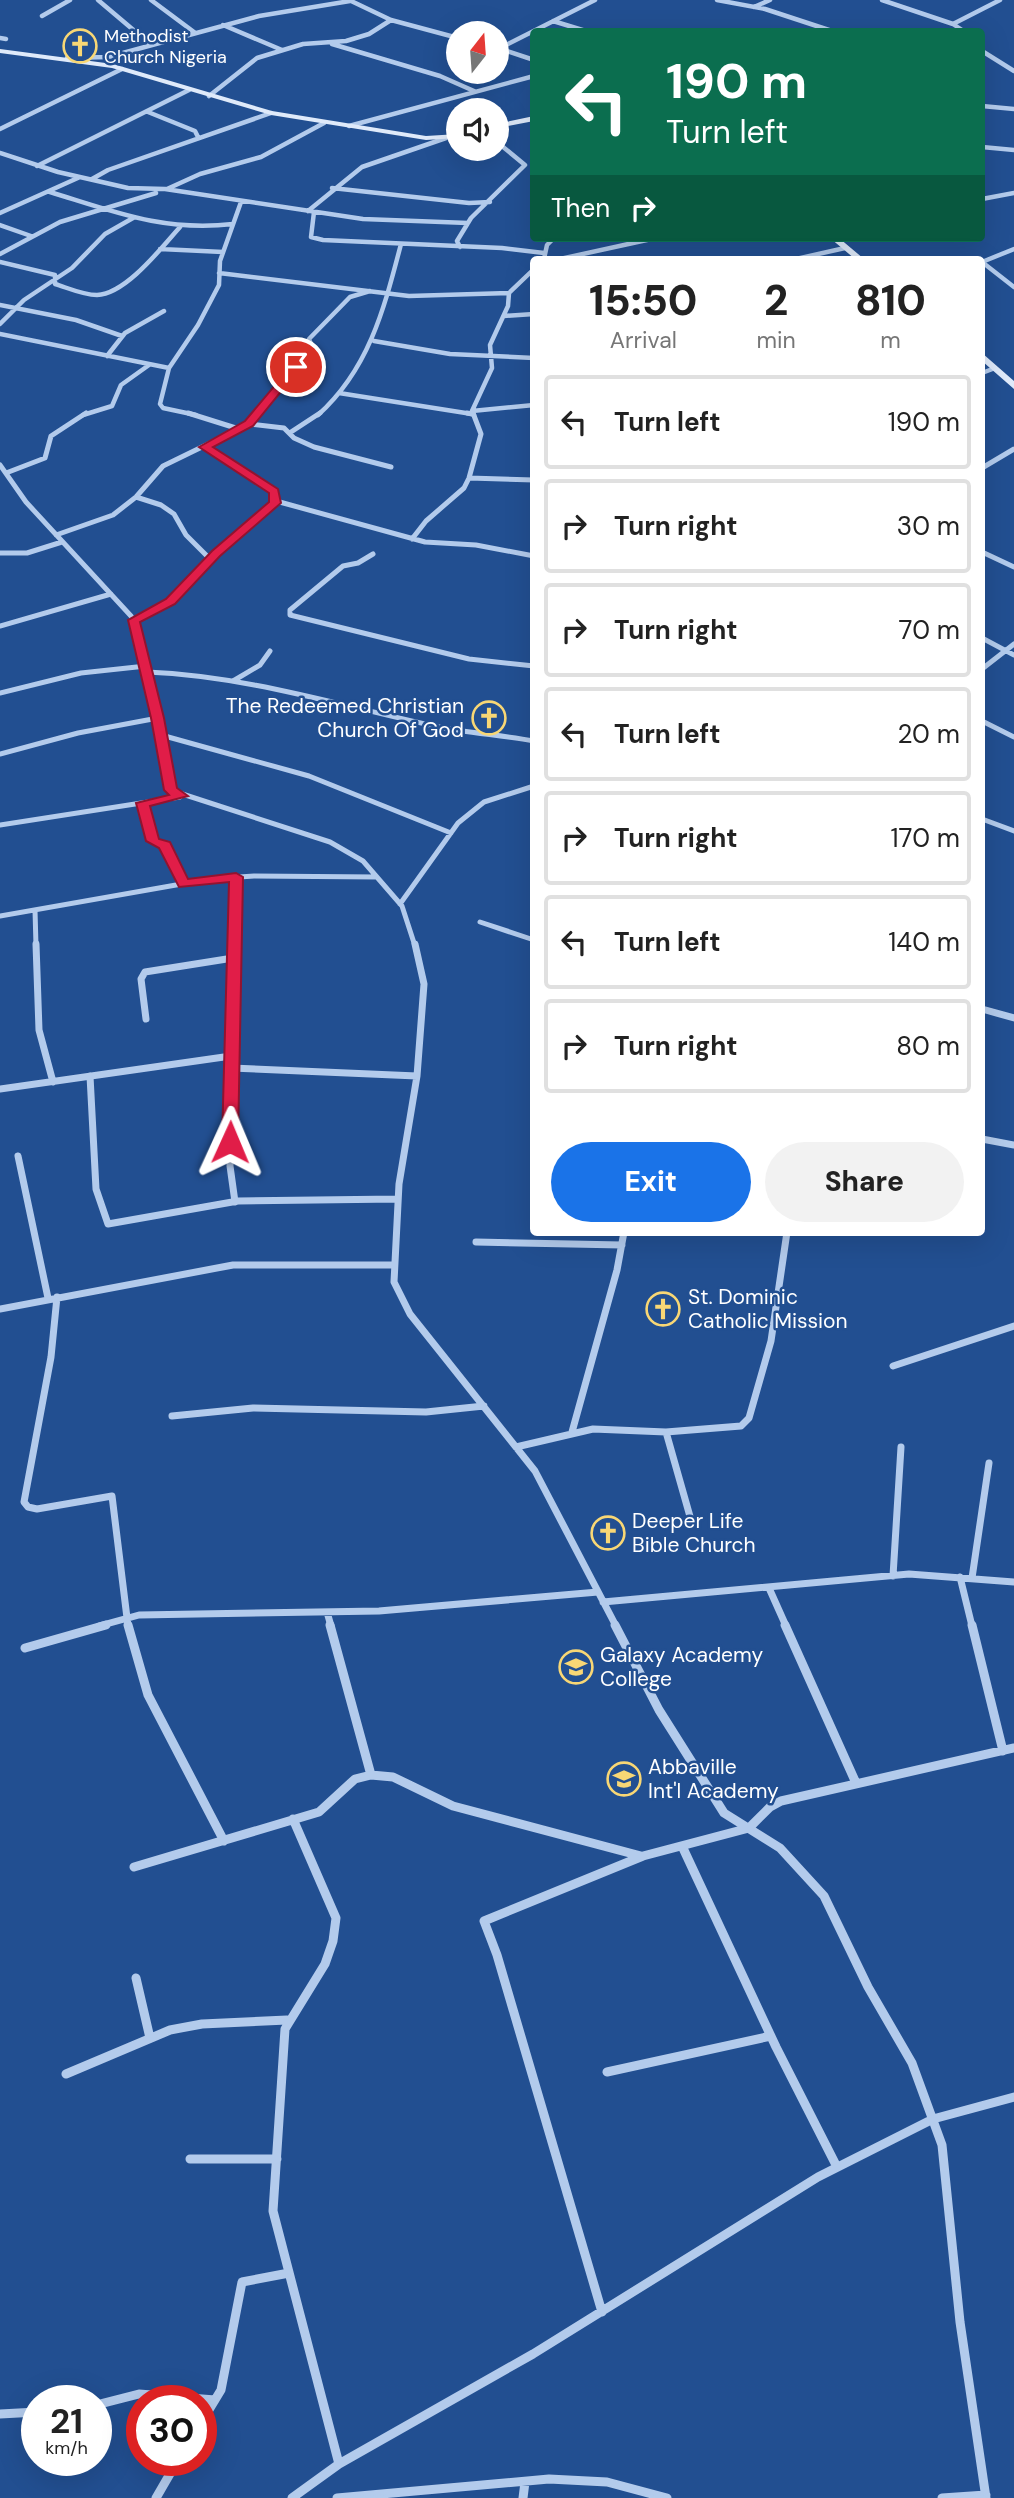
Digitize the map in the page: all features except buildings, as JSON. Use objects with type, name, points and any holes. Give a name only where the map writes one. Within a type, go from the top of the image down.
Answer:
[{"type":"street","points":[[42,16],[70,0]]},
{"type":"street","points":[[98,0],[150,44]]},
{"type":"street","points":[[151,0],[194,32]]},
{"type":"street","points":[[67,58],[108,57],[223,25],[350,0],[391,20],[446,35]]},
{"type":"street","points":[[536,28],[595,0]]},
{"type":"street","points":[[717,0],[765,9],[823,28]]},
{"type":"street","points":[[754,7],[770,0]]},
{"type":"street","points":[[883,0],[959,28]]},
{"type":"street","points":[[953,24],[1000,0]]},
{"type":"street","points":[[764,3],[765,9]]},
{"type":"street","points":[[209,96],[257,58],[309,43],[328,43],[369,34],[391,20]]},
{"type":"street","points":[[549,21],[564,22],[579,28]]},
{"type":"street","points":[[223,25],[282,50]]},
{"type":"street","points":[[509,42],[530,31]]},
{"type":"street","points":[[0,38],[6,39]]},
{"type":"street","points":[[328,43],[440,76],[474,91]]},
{"type":"street","points":[[0,51],[118,67],[271,113],[348,127],[446,138]]},
{"type":"street","points":[[509,52],[530,59]]},
{"type":"street","points":[[985,53],[1014,71]]},
{"type":"street","points":[[108,57],[118,67]]},
{"type":"street","points":[[0,129],[118,67]]},
{"type":"street","points":[[348,127],[530,77]]},
{"type":"street","points":[[37,166],[189,90]]},
{"type":"street","points":[[985,106],[1014,109]]},
{"type":"street","points":[[148,112],[195,131],[198,136]]},
{"type":"street","points":[[91,179],[198,136],[271,113]]},
{"type":"street","points":[[509,123],[530,119]]},
{"type":"street","points":[[0,254],[60,222],[131,202],[200,174],[261,157],[324,123]]},
{"type":"street","points":[[412,136],[422,142],[419,146]]},
{"type":"street","points":[[446,138],[433,146],[419,146],[374,160],[332,188],[311,212],[310,234],[315,238],[401,244],[459,244],[544,256]]},
{"type":"street","points":[[985,147],[1014,150]]},
{"type":"street","points":[[459,244],[468,223],[525,165],[509,152]]},
{"type":"street","points":[[0,153],[80,177],[146,190],[165,189],[363,219],[468,223]]},
{"type":"street","points":[[0,213],[80,177]]},
{"type":"street","points":[[332,188],[469,203],[490,202]]},
{"type":"street","points":[[50,192],[106,207],[133,218],[180,227],[233,225]]},
{"type":"street","points":[[985,198],[1014,193]]},
{"type":"street","points":[[239,429],[206,417],[163,408],[160,404],[169,368],[198,325],[219,285],[223,252],[241,202]]},
{"type":"street","points":[[0,324],[55,278],[72,268],[105,234],[133,218]]},
{"type":"street","points":[[0,225],[31,236]]},
{"type":"street","points":[[55,278],[55,284],[104,294],[115,290],[180,227]]},
{"type":"street","points":[[584,256],[640,242]]},
{"type":"street","points":[[838,242],[856,256]]},
{"type":"street","points":[[291,432],[319,416],[362,366],[374,341],[390,294],[390,278],[401,244]]},
{"type":"street","points":[[809,256],[845,248]]},
{"type":"street","points":[[160,249],[223,252]]},
{"type":"street","points":[[985,261],[1014,249]]},
{"type":"street","points":[[0,262],[38,270],[55,278]]},
{"type":"street","points":[[985,264],[1014,287]]},
{"type":"street","points":[[219,273],[390,294],[509,293]]},
{"type":"street","points":[[412,539],[426,521],[464,488],[469,478],[481,434],[472,413],[492,368],[495,328],[504,316],[509,293],[530,273]]},
{"type":"street","points":[[346,289],[351,292],[350,297]]},
{"type":"street","points":[[56,535],[113,515],[136,497],[163,466],[249,424],[296,367],[311,344],[309,339],[350,297],[370,292]]},
{"type":"street","points":[[0,305],[76,320],[122,336]]},
{"type":"street","points":[[107,356],[122,336],[164,311]]},
{"type":"street","points":[[504,316],[530,314]]},
{"type":"street","points":[[0,334],[169,368]]},
{"type":"street","points":[[374,341],[439,353],[530,358]]},
{"type":"street","points":[[985,359],[1014,386]]},
{"type":"street","points":[[149,365],[139,375],[121,385],[113,407],[103,411],[89,411],[51,436],[45,458],[2,469],[26,502],[134,620],[158,718],[170,790],[181,796],[234,808],[330,842],[363,861],[400,904],[423,976],[417,1076],[397,1199],[394,1282],[410,1314],[535,1471],[659,1710],[724,1813],[780,1848],[824,1896],[868,1987],[912,2063],[942,2145],[960,2322],[986,2497],[942,2498]]},
{"type":"street","points":[[985,372],[995,368]]},
{"type":"street","points":[[338,393],[472,413],[530,406]]},
{"type":"street","points":[[249,424],[274,426],[291,432],[294,438],[314,447],[391,467]]},
{"type":"street","points":[[205,447],[260,480],[274,492],[276,501]]},
{"type":"street","points":[[985,466],[1014,449]]},
{"type":"street","points":[[469,478],[530,480]]},
{"type":"street","points":[[136,497],[160,505],[174,514],[186,536],[211,560]]},
{"type":"street","points":[[276,501],[412,539],[476,545],[530,555]]},
{"type":"street","points":[[134,620],[171,602],[211,560],[276,501]]},
{"type":"street","points":[[0,553],[27,553],[62,542]]},
{"type":"street","points":[[985,553],[1014,567]]},
{"type":"street","points":[[373,554],[358,563],[343,566],[290,610],[290,615],[469,659],[493,664],[511,662],[530,665]]},
{"type":"street","points":[[0,626],[111,594]]},
{"type":"street","points":[[985,640],[1014,655]]},
{"type":"street","points":[[985,667],[1014,644]]},
{"type":"street","points":[[233,682],[260,665],[270,652]]},
{"type":"street","points":[[0,693],[81,673],[146,669],[233,682],[365,708],[438,728],[530,740]]},
{"type":"street","points":[[0,754],[63,738],[77,731],[158,718]]},
{"type":"street","points":[[985,722],[1014,737]]},
{"type":"street","points":[[161,735],[199,743],[304,776],[410,814],[452,833]]},
{"type":"street","points":[[400,904],[452,833],[484,802],[530,789]]},
{"type":"street","points":[[0,825],[181,796]]},
{"type":"street","points":[[143,803],[153,841],[165,845],[184,884]]},
{"type":"street","points":[[985,820],[1014,831]]},
{"type":"street","points":[[0,916],[236,877],[377,877]]},
{"type":"street","points":[[235,1202],[230,1166],[236,877]]},
{"type":"street","points":[[34,910],[39,1030],[46,1044],[53,1082]]},
{"type":"street","points":[[481,922],[530,939]]},
{"type":"street","points":[[146,1018],[141,979],[145,971],[233,958]]},
{"type":"street","points":[[985,1010],[1014,1018]]},
{"type":"street","points":[[0,1089],[231,1056]]},
{"type":"street","points":[[231,1068],[417,1076]]},
{"type":"street","points":[[90,1076],[96,1189],[105,1222],[113,1224],[235,1202],[397,1199]]},
{"type":"street","points":[[985,1139],[1014,1144]]},
{"type":"street","points":[[18,1156],[30,1221],[53,1297],[51,1357],[24,1502],[28,1507],[37,1510],[112,1496],[126,1619],[148,1695],[224,1841]]},
{"type":"street","points":[[572,1432],[623,1236]]},
{"type":"street","points":[[516,1447],[593,1429],[666,1432],[741,1426],[749,1418],[771,1341],[786,1236]]},
{"type":"street","points":[[477,1242],[622,1245]]},
{"type":"street","points":[[0,1309],[233,1265],[394,1265]]},
{"type":"street","points":[[893,1366],[1014,1326]]},
{"type":"street","points":[[172,1416],[253,1408],[426,1412],[484,1406]]},
{"type":"street","points":[[666,1432],[691,1520]]},
{"type":"street","points":[[893,1576],[901,1447]]},
{"type":"street","points":[[972,1578],[989,1463]]},
{"type":"street","points":[[603,1602],[893,1576],[960,1577],[1014,1582]]},
{"type":"street","points":[[960,1577],[1003,1751]]},
{"type":"street","points":[[769,1588],[856,1783]]},
{"type":"street","points":[[25,1648],[139,1615],[379,1611],[598,1592]]},
{"type":"street","points":[[327,1612],[371,1775]]},
{"type":"street","points":[[602,2312],[497,1955],[484,1921],[643,1856],[748,1828],[781,1801],[1014,1748]]},
{"type":"street","points":[[134,1867],[293,1819],[309,1818],[355,1779],[371,1775],[393,1777],[453,1806],[643,1856]]},
{"type":"street","points":[[293,1819],[336,1918],[336,1931],[332,1949],[315,1982],[288,2020],[273,2211],[339,2464]]},
{"type":"street","points":[[682,1846],[771,2036],[837,2167]]},
{"type":"street","points":[[136,1978],[150,2038]]},
{"type":"street","points":[[66,2074],[170,2030],[202,2024],[288,2020]]},
{"type":"street","points":[[607,2072],[771,2036]]},
{"type":"street","points":[[292,2498],[339,2464],[602,2312],[837,2167],[933,2119],[1014,2097]]},
{"type":"street","points":[[190,2159],[277,2159]]},
{"type":"street","points":[[217,2395],[226,2371],[242,2282],[289,2273]]},
{"type":"street","points":[[0,2414],[21,2413]]},
{"type":"street","points":[[156,2498],[169,2476]]},
{"type":"street","points":[[337,2498],[549,2479],[607,2482],[667,2498]]},
{"type":"street","points":[[523,2498],[525,2482]]},
{"type":"street","points":[[306,2498],[311,2486]]},
{"type":"place","name":"Methodist Church Nigeria","points":[[80,46]]},
{"type":"place","name":"The Redeemed Christian Church Of God","points":[[489,718]]},
{"type":"place","name":"St. Dominic Catholic Mission","points":[[663,1309]]},
{"type":"place","name":"Deeper Life Bible Church","points":[[608,1533]]},
{"type":"place","name":"Galaxy Academy College","points":[[576,1667]]},
{"type":"place","name":"Abbaville Int'l Academy","points":[[624,1779]]},
{"type":"route","points":[[230,1142],[236,877],[184,884],[165,845],[156,843],[151,836],[143,803],[181,796],[170,790],[158,718],[134,620],[171,602],[216,553],[275,503],[277,498],[274,492],[260,480],[205,447],[249,424],[296,367]]}]
